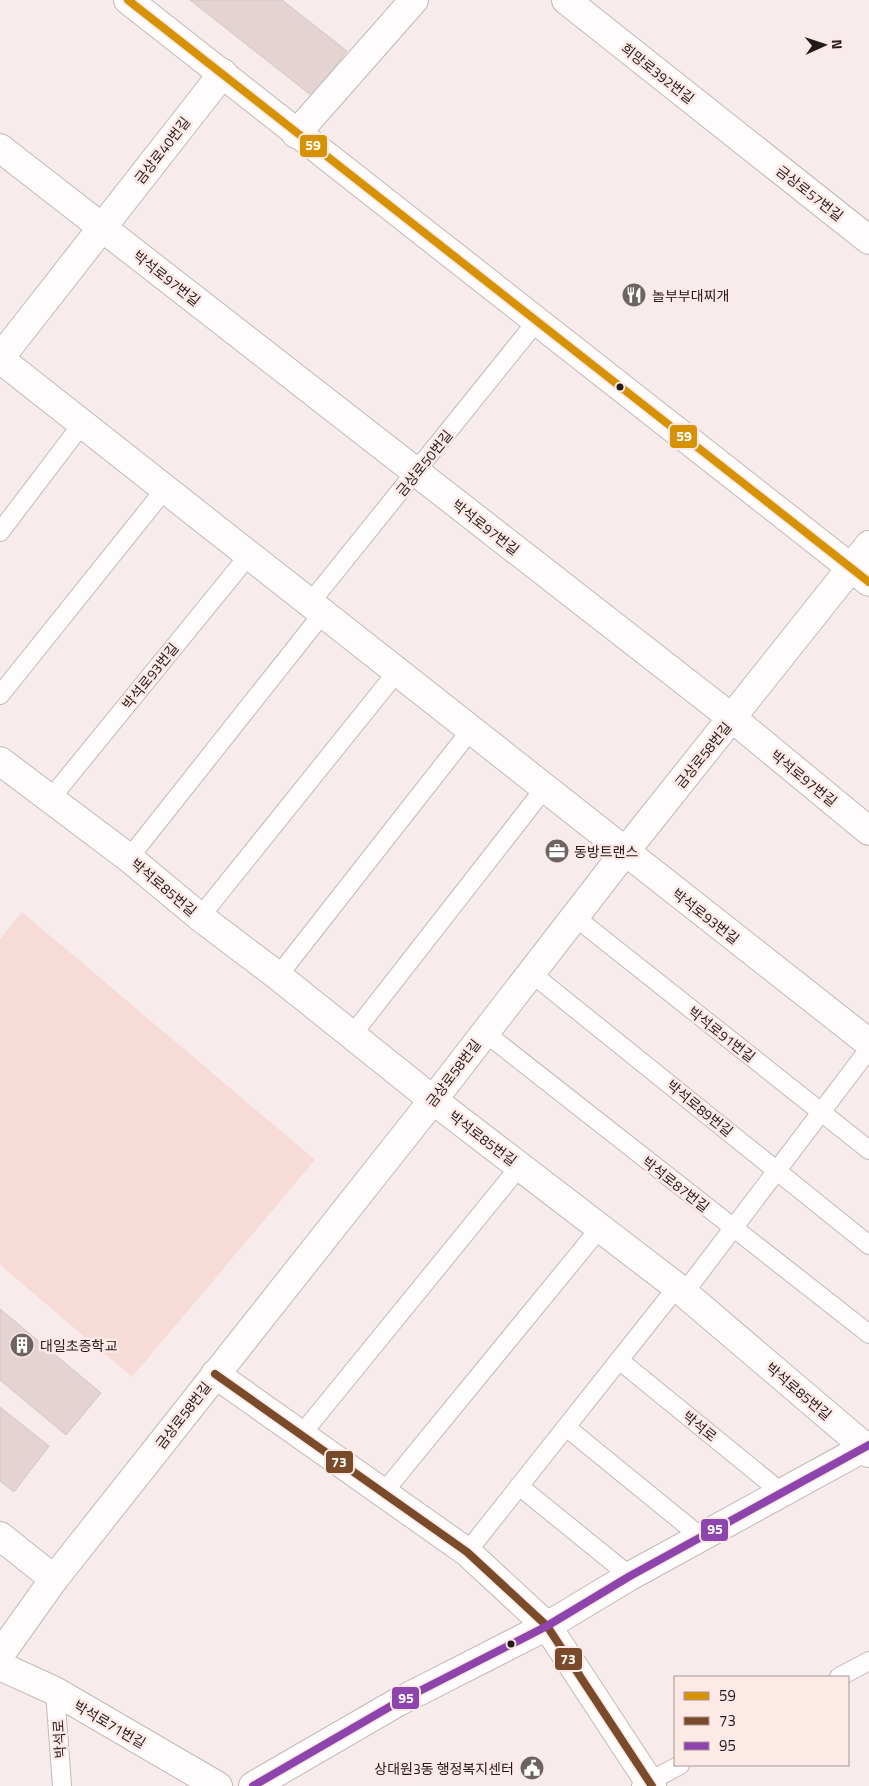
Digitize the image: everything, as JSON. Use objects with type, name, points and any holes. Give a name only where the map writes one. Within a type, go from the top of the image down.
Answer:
[{"type":"street","points":[[128,0],[223,73],[296,134],[860,575],[869,545]]},
{"type":"street","points":[[296,134],[414,0]]},
{"type":"street","name":"희망로392번길","points":[[566,0],[750,146]]},
{"type":"street","name":"금상로40번길","points":[[0,359],[101,226],[223,73]]},
{"type":"street","name":"금상로57번길","points":[[750,146],[869,240]]},
{"type":"street","points":[[0,148],[101,226]]},
{"type":"street","name":"박석로97번길","points":[[101,226],[732,718],[869,831]]},
{"type":"street","name":"박석로93번길","points":[[0,359],[249,554],[624,853],[869,1043]]},
{"type":"street","name":"금상로58번길","points":[[0,1655],[54,1579],[433,1100],[624,853],[732,718],[860,575]]},
{"type":"street","name":"박석로85번길","points":[[0,761],[129,858],[200,917],[278,976],[433,1100],[680,1290],[868,1448]]},
{"type":"street","points":[[215,1374],[467,1552],[548,1626],[648,1784]]},
{"type":"street","points":[[254,1786],[398,1702],[548,1626],[630,1576],[781,1492],[868,1448]]},
{"type":"street","points":[[0,1536],[54,1579]]},
{"type":"street","name":"박석로71번길","points":[[0,1666],[55,1691],[218,1786]]},
{"type":"lane","name":"금상로50번길","points":[[317,608],[416,473],[536,322]]},
{"type":"lane","points":[[0,532],[82,424]]},
{"type":"lane","points":[[0,694],[165,489]]},
{"type":"lane","name":"박석로93번길","points":[[51,798],[249,554]]},
{"type":"lane","points":[[129,858],[317,608]]},
{"type":"lane","points":[[200,917],[396,673]]},
{"type":"lane","points":[[278,976],[470,731]]},
{"type":"lane","points":[[352,1035],[544,789]]},
{"type":"lane","name":"박석로91번길","points":[[576,917],[869,1150]]},
{"type":"lane","name":"박석로89번길","points":[[531,973],[869,1245]]},
{"type":"lane","name":"박석로87번길","points":[[484,1032],[869,1334]]},
{"type":"lane","points":[[467,1552],[619,1360],[733,1229],[869,1049]]},
{"type":"lane","points":[[301,1435],[520,1166]]},
{"type":"lane","points":[[383,1492],[600,1228]]},
{"type":"lane","name":"박석로","points":[[619,1360],[781,1492]]},
{"type":"lane","points":[[566,1427],[702,1536]]},
{"type":"lane","points":[[519,1486],[630,1576]]},
{"type":"lane","points":[[841,1676],[869,1661]]},
{"type":"lane","name":"박석로","points":[[55,1691],[62,1786]]},
{"type":"lane","points":[[648,1784],[678,1766]]},
{"type":"shaded area","points":[[22,912],[315,1160],[132,1377],[0,1265],[0,939]]},
{"type":"building","points":[[190,0],[282,0],[347,51],[312,96]]},
{"type":"building","name":"대일초증학교","points":[[0,1309],[101,1393],[66,1435],[0,1380]]},
{"type":"building","points":[[0,1407],[49,1446],[14,1492],[0,1481]]},
{"type":"transit line","name":"59","points":[[128,0],[869,582]]},
{"type":"transit line","name":"73","points":[[215,1374],[467,1552],[547,1626],[652,1786]]},
{"type":"transit line","name":"95","points":[[253,1786],[398,1702],[547,1626],[630,1576],[869,1445]]},
{"type":"place","name":"놀부부대찌개","points":[[634,295]]},
{"type":"place","name":"동방트랜스","points":[[557,851]]},
{"type":"place","name":"대일초증학교","points":[[22,1345]]},
{"type":"place","name":"상대원3동 행정복지센터","points":[[532,1768]]}]
